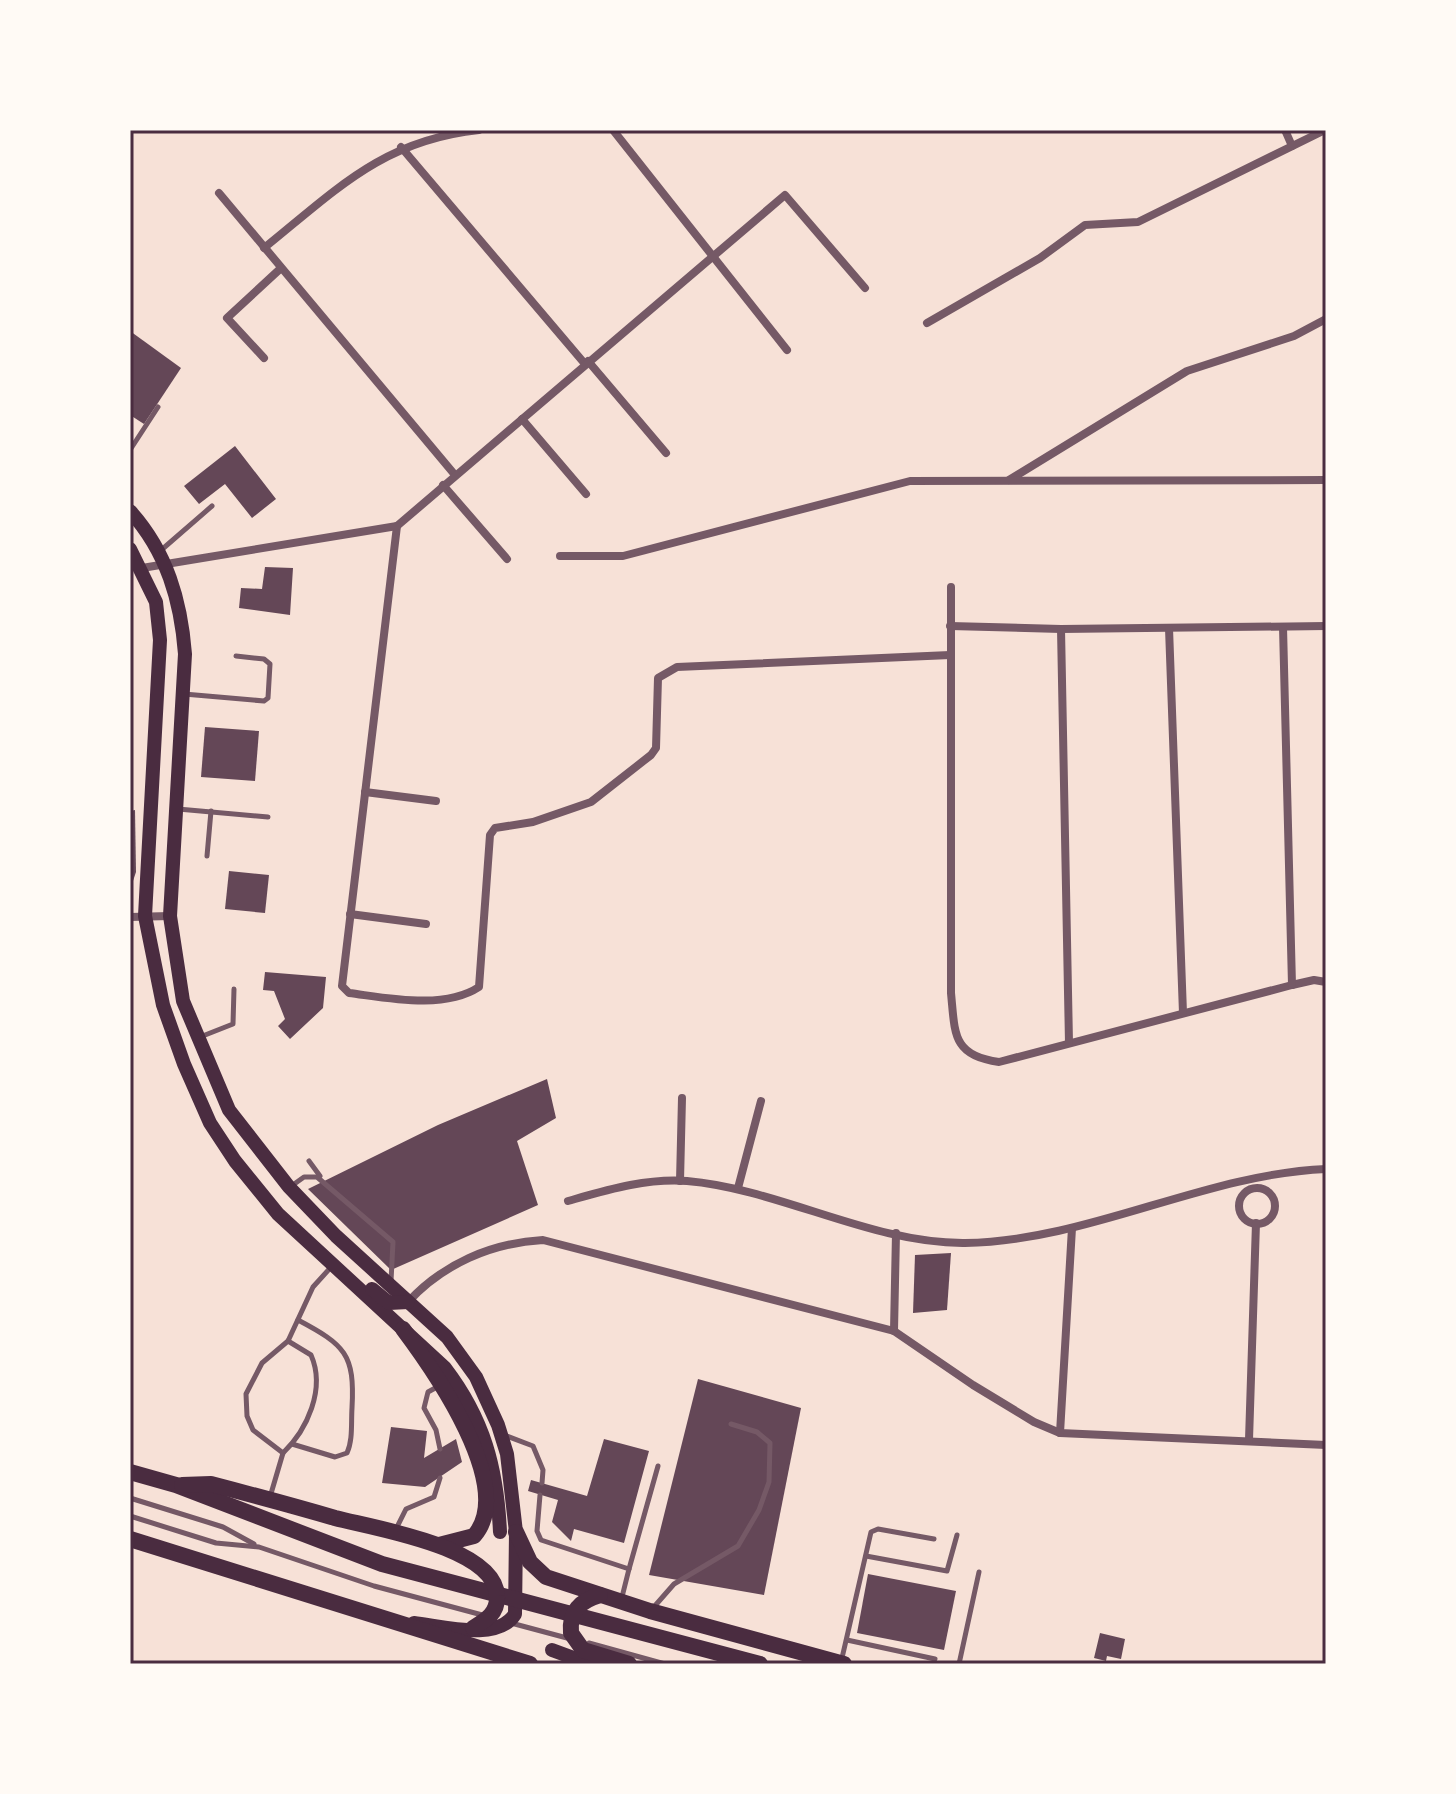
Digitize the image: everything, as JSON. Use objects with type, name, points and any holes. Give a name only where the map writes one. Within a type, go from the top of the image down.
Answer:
[{"type":"main road","points":[[130,511],[162,558],[176,590],[182,621],[183,694],[170,916],[183,1001],[229,1110],[289,1187],[447,1337],[476,1377],[502,1435],[515,1614],[510,1622],[499,1628],[473,1628],[382,1619]]},
{"type":"main road","points":[[130,549],[142,568],[156,602],[160,640],[138,916],[163,1005],[210,1123],[235,1161],[278,1214],[445,1368],[476,1412],[494,1464],[508,1532],[537,1571],[650,1611],[843,1664]]},
{"type":"main road","points":[[278,1214],[324,1244],[382,1298],[398,1305],[408,1302]]},
{"type":"main road","points":[[403,1329],[443,1384],[469,1436],[484,1494],[480,1529],[465,1540],[439,1545]]},
{"type":"main road","points":[[130,1472],[176,1485],[263,1521],[382,1564],[760,1664]]},
{"type":"main road","points":[[176,1485],[211,1484],[439,1545],[485,1571],[497,1589],[496,1608],[486,1621],[473,1628]]},
{"type":"main road","points":[[130,1539],[530,1664]]},
{"type":"main road","points":[[600,1595],[580,1603],[573,1612],[571,1633],[583,1650],[629,1664]]},
{"type":"main road","points":[[552,1650],[590,1664]]},
{"type":"street","points":[[264,248],[355,175],[401,147],[444,134],[479,130]]},
{"type":"street","points":[[613,130],[787,350]]},
{"type":"street","points":[[1285,130],[1292,146]]},
{"type":"street","points":[[927,323],[1040,258],[1085,225],[1138,222],[1325,130]]},
{"type":"street","points":[[401,147],[666,453]]},
{"type":"street","points":[[219,193],[455,475]]},
{"type":"street","points":[[142,568],[162,558],[397,526],[785,195],[865,288]]},
{"type":"street","points":[[264,358],[227,318],[280,269]]},
{"type":"street","points":[[1009,480],[1196,366],[1294,336],[1326,319]]},
{"type":"street","points":[[522,419],[586,494]]},
{"type":"street","points":[[560,556],[623,556],[910,481],[1326,480]]},
{"type":"street","points":[[443,485],[507,559]]},
{"type":"street","points":[[397,526],[350,914],[344,991],[422,1000],[472,992],[479,987],[483,967],[490,835],[495,828],[533,822],[591,802],[651,755],[656,748],[658,678],[663,672],[677,667],[950,655]]},
{"type":"street","points":[[951,587],[951,993],[955,1033],[962,1048],[977,1059],[999,1062],[1292,985],[1314,980],[1326,982]]},
{"type":"street","points":[[950,626],[1061,629],[1326,626]]},
{"type":"street","points":[[1283,627],[1292,985]]},
{"type":"street","points":[[1169,628],[1183,1013]]},
{"type":"street","points":[[1061,629],[1069,1043]]},
{"type":"street","points":[[365,792],[436,801]]},
{"type":"street","points":[[350,914],[426,924]]},
{"type":"street","points":[[138,916],[170,916]]},
{"type":"street","points":[[680,1181],[682,1098]]},
{"type":"street","points":[[738,1188],[761,1101]]},
{"type":"street","points":[[568,1201],[627,1184],[680,1181],[738,1188],[896,1233],[961,1243],[1072,1228],[1326,1169]]},
{"type":"street","points":[[1253,1184],[1266,1190],[1275,1205],[1272,1216],[1256,1223],[1245,1219],[1239,1209],[1244,1193],[1253,1184]]},
{"type":"street","points":[[1249,1440],[1256,1223]]},
{"type":"street","points":[[1060,1433],[1072,1228]]},
{"type":"street","points":[[894,1331],[896,1233]]},
{"type":"street","points":[[408,1302],[446,1269],[498,1246],[543,1240],[894,1331],[985,1392],[1060,1433],[1326,1445]]},
{"type":"lane","points":[[131,445],[158,407]]},
{"type":"lane","points":[[162,558],[212,506]]},
{"type":"lane","points":[[183,694],[264,701],[270,693],[270,664],[264,659],[236,656]]},
{"type":"lane","points":[[176,809],[268,817]]},
{"type":"lane","points":[[207,856],[211,811]]},
{"type":"lane","points":[[199,1037],[233,1024],[234,989]]},
{"type":"lane","points":[[309,1161],[323,1180],[393,1242],[390,1286]]},
{"type":"lane","points":[[289,1187],[304,1177],[323,1180]]},
{"type":"lane","points":[[283,1453],[253,1430],[246,1394],[262,1363],[288,1341],[313,1287],[333,1266]]},
{"type":"lane","points":[[292,1444],[335,1457],[347,1453],[353,1382],[350,1361],[340,1346],[298,1320]]},
{"type":"lane","points":[[269,1500],[283,1453],[304,1430],[316,1375],[311,1355],[288,1341]]},
{"type":"lane","points":[[440,1449],[436,1430],[424,1408],[428,1392],[443,1384]]},
{"type":"lane","points":[[650,1611],[674,1584],[738,1546],[759,1510],[769,1482],[770,1443],[757,1432],[731,1424]]},
{"type":"lane","points":[[502,1435],[533,1446],[543,1470],[542,1483]]},
{"type":"lane","points":[[621,1602],[658,1466]]},
{"type":"lane","points":[[395,1534],[402,1513],[429,1502],[440,1478]]},
{"type":"lane","points":[[540,1495],[537,1531],[541,1540],[629,1569]]},
{"type":"lane","points":[[130,1498],[223,1527],[259,1547]]},
{"type":"lane","points":[[130,1516],[216,1543],[259,1547],[296,1557],[374,1586],[665,1664]]},
{"type":"lane","points":[[843,1664],[866,1556],[875,1530],[934,1539]]},
{"type":"lane","points":[[866,1556],[947,1571],[957,1535]]},
{"type":"lane","points":[[959,1664],[979,1572]]},
{"type":"lane","points":[[847,1640],[935,1659]]},
{"type":"lane","points":[[901,1664],[903,1653]]},
{"type":"building","points":[[130,331],[181,368],[144,424],[130,415]]},
{"type":"building","points":[[235,446],[276,499],[252,518],[225,484],[199,504],[184,486]]},
{"type":"building","points":[[265,567],[293,568],[290,615],[239,608],[241,588],[262,589]]},
{"type":"building","points":[[205,727],[259,731],[255,781],[201,777]]},
{"type":"building","points":[[135,810],[136,872],[130,890],[130,811]]},
{"type":"building","points":[[229,871],[269,875],[265,913],[225,909]]},
{"type":"building","points":[[265,972],[326,977],[323,1008],[290,1039],[278,1026],[285,1019],[274,991],[263,990]]},
{"type":"building","points":[[547,1079],[556,1118],[517,1141],[538,1205],[391,1270],[308,1189],[438,1125]]},
{"type":"building","points":[[951,1253],[947,1310],[913,1313],[915,1255]]},
{"type":"building","points":[[698,1379],[801,1408],[764,1595],[649,1575]]},
{"type":"building","points":[[391,1427],[427,1431],[424,1458],[456,1439],[462,1462],[425,1487],[382,1483]]},
{"type":"building","points":[[604,1439],[649,1451],[624,1543],[574,1529],[571,1541],[552,1522],[558,1500],[528,1491],[531,1480],[587,1496]]},
{"type":"building","points":[[868,1574],[956,1591],[944,1650],[857,1633]]},
{"type":"building","points":[[1100,1633],[1125,1639],[1121,1659],[1107,1656],[1106,1661],[1094,1658]]}]
